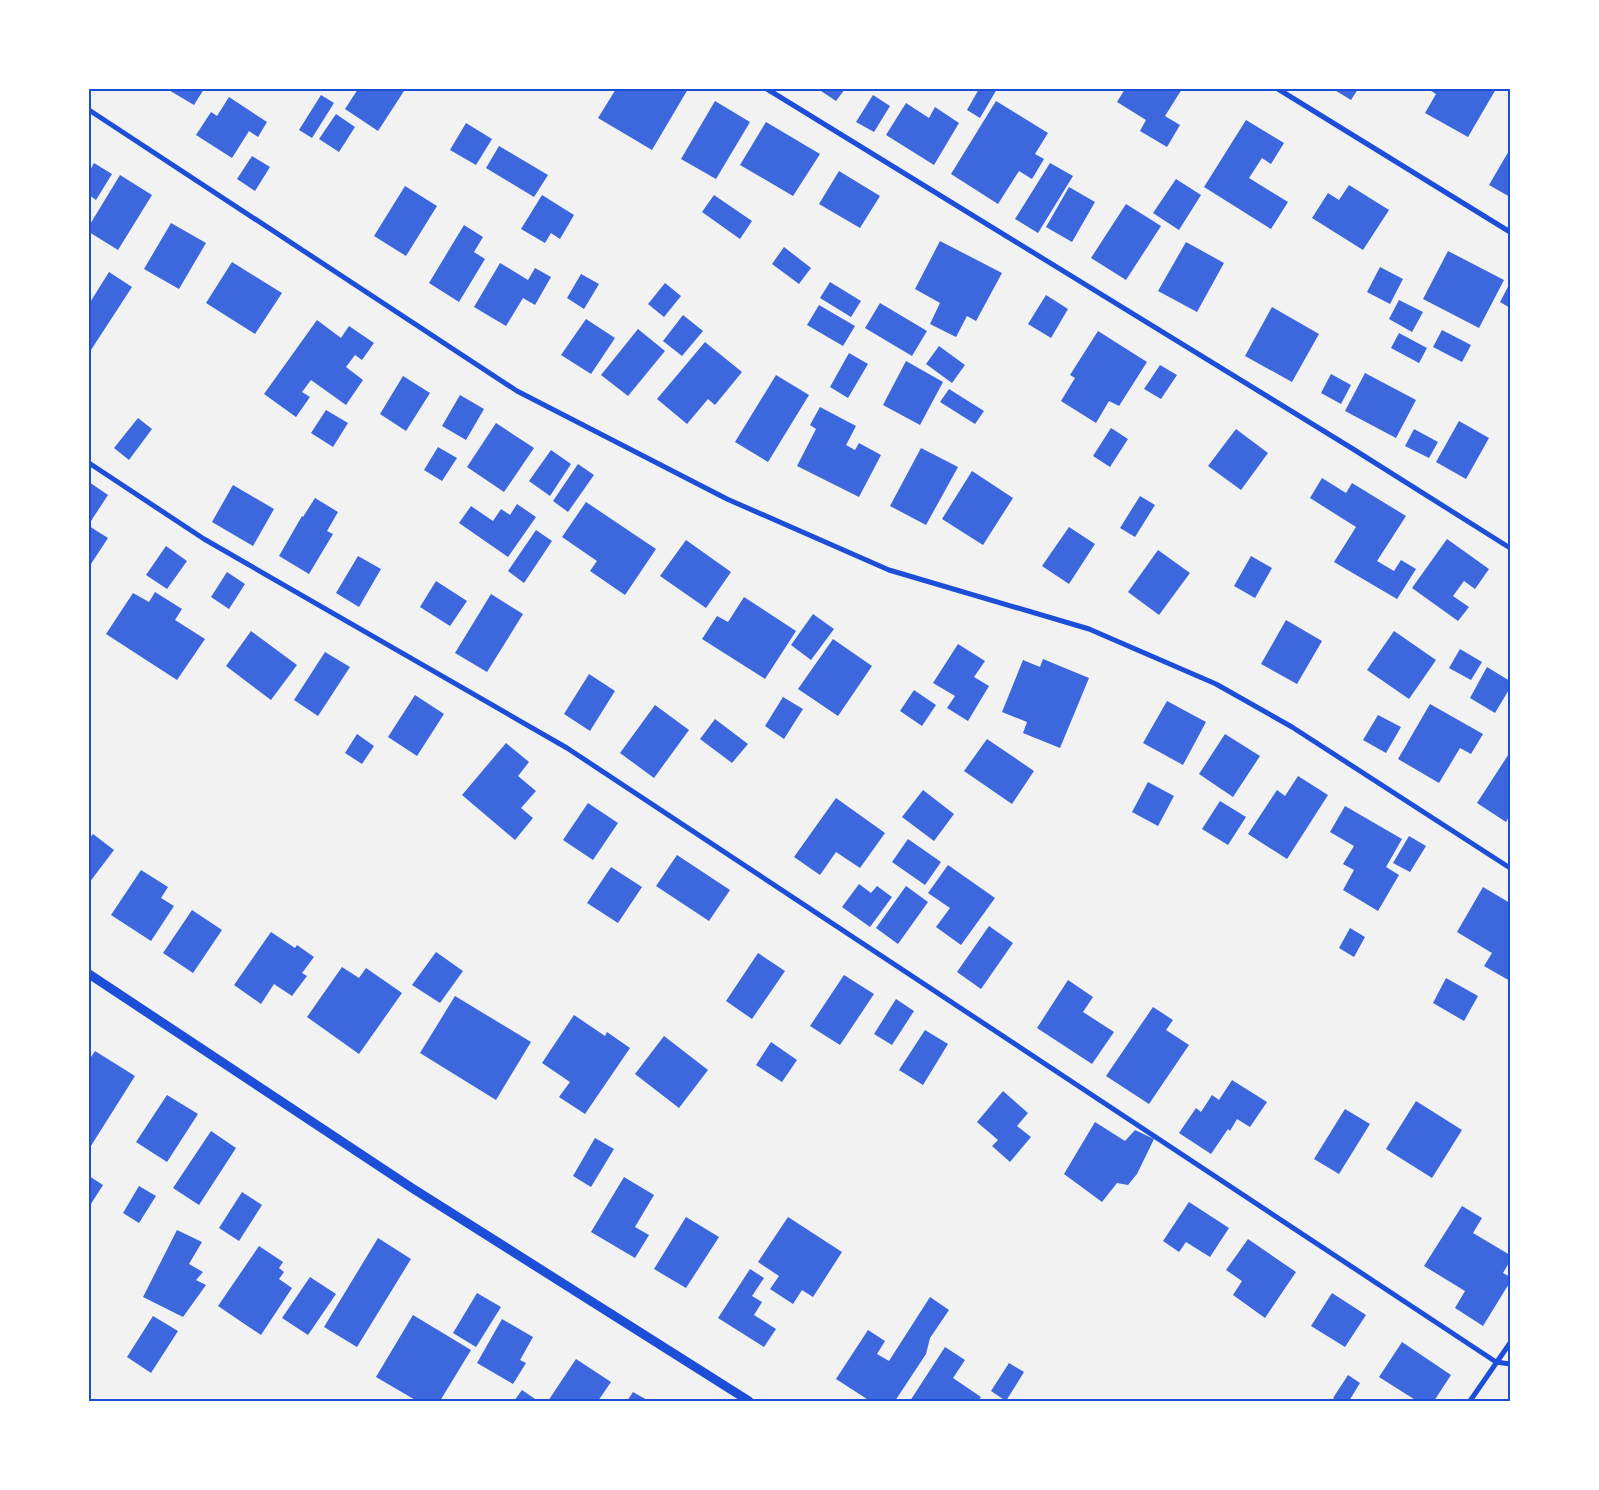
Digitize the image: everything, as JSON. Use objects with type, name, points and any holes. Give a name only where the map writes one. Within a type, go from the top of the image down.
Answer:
[{"type":"street","points":[[767,89],[1353,449],[1510,548]]},
{"type":"street","points":[[1278,89],[1510,232]]},
{"type":"street","points":[[89,110],[517,391],[727,500],[889,570],[1089,629],[1216,684],[1292,728],[1510,868]]},
{"type":"street","points":[[89,462],[204,539],[567,748],[1496,1362],[1510,1364]]},
{"type":"street","points":[[89,974],[412,1188],[749,1401]]},
{"type":"street","points":[[1470,1401],[1510,1343]]},
{"type":"building","points":[[167,89],[204,89],[194,105]]},
{"type":"building","points":[[358,89],[401,89],[404,91],[378,131],[345,109]]},
{"type":"building","points":[[616,89],[688,89],[652,150],[598,118]]},
{"type":"building","points":[[818,89],[845,89],[836,101]]},
{"type":"building","points":[[979,89],[997,89],[980,118],[967,110]]},
{"type":"building","points":[[1125,89],[1182,89],[1165,116],[1180,125],[1167,147],[1140,131],[1146,120],[1117,102]]},
{"type":"building","points":[[1333,89],[1358,89],[1351,100]]},
{"type":"building","points":[[1428,89],[1496,89],[1468,137],[1425,113],[1436,94]]},
{"type":"building","points":[[321,95],[334,103],[312,138],[299,130]]},
{"type":"building","points":[[873,95],[890,106],[874,132],[856,122]]},
{"type":"building","points":[[229,97],[267,122],[258,137],[249,131],[232,158],[196,135],[211,112],[217,116]]},
{"type":"building","points":[[715,101],[750,122],[716,179],[681,159]]},
{"type":"building","points":[[996,101],[1048,133],[1035,154],[1044,159],[1032,179],[1019,171],[998,204],[951,174]]},
{"type":"building","points":[[906,103],[929,118],[935,107],[959,123],[934,165],[886,135]]},
{"type":"building","points":[[336,114],[355,127],[339,152],[319,139]]},
{"type":"building","points":[[1246,120],[1284,143],[1271,164],[1262,158],[1249,178],[1288,202],[1271,229],[1204,187]]},
{"type":"building","points":[[766,122],[820,154],[793,196],[740,165]]},
{"type":"building","points":[[466,123],[492,139],[476,165],[450,150]]},
{"type":"building","points":[[499,146],[548,175],[534,197],[486,168]]},
{"type":"building","points":[[1510,149],[1510,197],[1489,185]]},
{"type":"building","points":[[252,156],[270,167],[255,191],[237,179]]},
{"type":"building","points":[[94,163],[112,174],[96,200],[89,195],[89,172]]},
{"type":"building","points":[[1050,163],[1073,176],[1038,233],[1015,219]]},
{"type":"building","points":[[839,171],[880,196],[860,228],[819,204]]},
{"type":"building","points":[[120,175],[152,195],[118,250],[89,232],[89,226]]},
{"type":"building","points":[[1176,179],[1201,195],[1179,230],[1153,213]]},
{"type":"building","points":[[1349,185],[1389,210],[1363,250],[1312,218],[1328,193],[1339,200]]},
{"type":"building","points":[[405,186],[437,206],[406,256],[374,236]]},
{"type":"building","points":[[1069,187],[1095,202],[1072,242],[1046,227]]},
{"type":"building","points":[[542,195],[574,215],[560,239],[551,233],[545,243],[521,229]]},
{"type":"building","points":[[714,195],[752,221],[740,239],[702,212]]},
{"type":"building","points":[[1126,204],[1161,226],[1126,280],[1091,258]]},
{"type":"building","points":[[171,223],[206,243],[179,289],[144,269]]},
{"type":"building","points":[[464,225],[483,237],[474,252],[485,259],[459,302],[429,283]]},
{"type":"building","points":[[940,241],[1002,273],[976,321],[967,316],[956,337],[930,324],[940,303],[915,289]]},
{"type":"building","points":[[1186,242],[1224,263],[1197,312],[1158,291]]},
{"type":"building","points":[[784,247],[811,268],[799,284],[772,264]]},
{"type":"building","points":[[1448,251],[1504,280],[1479,328],[1423,299]]},
{"type":"building","points":[[232,262],[282,293],[255,334],[206,303]]},
{"type":"building","points":[[500,263],[528,280],[535,268],[551,277],[535,305],[523,298],[506,326],[474,307]]},
{"type":"building","points":[[1380,267],[1403,279],[1390,304],[1367,292]]},
{"type":"building","points":[[109,272],[132,287],[89,353],[89,304]]},
{"type":"building","points":[[581,274],[599,284],[584,309],[567,298]]},
{"type":"building","points":[[830,282],[861,301],[851,317],[820,298]]},
{"type":"building","points":[[665,283],[681,296],[664,317],[648,304]]},
{"type":"building","points":[[1510,283],[1510,308],[1500,302]]},
{"type":"building","points":[[1046,295],[1068,309],[1051,338],[1028,324]]},
{"type":"building","points":[[1399,300],[1423,312],[1412,332],[1389,319]]},
{"type":"building","points":[[880,303],[927,331],[912,356],[865,328]]},
{"type":"building","points":[[819,305],[855,326],[843,346],[807,325]]},
{"type":"building","points":[[1272,307],[1319,334],[1292,382],[1245,356]]},
{"type":"building","points":[[683,315],[703,331],[682,356],[663,341]]},
{"type":"building","points":[[586,319],[615,338],[591,374],[561,355]]},
{"type":"building","points":[[317,320],[341,338],[349,326],[374,343],[362,360],[355,355],[346,367],[363,380],[346,405],[311,380],[302,392],[310,397],[296,417],[264,394]]},
{"type":"building","points":[[638,329],[665,351],[628,396],[601,375]]},
{"type":"building","points":[[1442,330],[1471,345],[1462,362],[1433,347]]},
{"type":"building","points":[[1098,331],[1147,362],[1119,406],[1109,401],[1096,423],[1061,401],[1075,378],[1070,375]]},
{"type":"building","points":[[1399,333],[1427,348],[1419,363],[1391,348]]},
{"type":"building","points":[[705,342],[742,372],[715,405],[708,399],[687,424],[657,399]]},
{"type":"building","points":[[939,346],[965,365],[952,383],[926,364]]},
{"type":"building","points":[[849,353],[868,364],[848,398],[830,387]]},
{"type":"building","points":[[906,361],[943,382],[920,425],[883,405]]},
{"type":"building","points":[[1160,365],[1177,375],[1161,399],[1144,389]]},
{"type":"building","points":[[1365,373],[1416,400],[1396,438],[1345,411]]},
{"type":"building","points":[[1331,374],[1351,385],[1341,404],[1321,393]]},
{"type":"building","points":[[776,375],[809,395],[768,462],[735,442]]},
{"type":"building","points":[[403,376],[430,393],[406,431],[380,414]]},
{"type":"building","points":[[949,389],[984,411],[975,424],[940,402]]},
{"type":"building","points":[[460,395],[484,409],[466,440],[442,426]]},
{"type":"building","points":[[820,407],[856,426],[846,445],[855,450],[859,443],[881,455],[859,497],[797,466],[816,429],[810,425]]},
{"type":"building","points":[[326,410],[348,423],[333,447],[311,433]]},
{"type":"building","points":[[138,418],[152,429],[129,460],[114,448]]},
{"type":"building","points":[[1459,421],[1489,438],[1466,479],[1436,462]]},
{"type":"building","points":[[496,423],[534,448],[504,492],[467,467]]},
{"type":"building","points":[[1111,428],[1128,439],[1110,467],[1093,456]]},
{"type":"building","points":[[1236,429],[1268,453],[1241,490],[1208,466]]},
{"type":"building","points":[[1414,429],[1438,442],[1429,458],[1405,446]]},
{"type":"building","points":[[438,447],[457,458],[442,481],[424,470]]},
{"type":"building","points":[[921,448],[958,467],[926,525],[890,506]]},
{"type":"building","points":[[551,450],[571,464],[550,496],[529,481]]},
{"type":"building","points":[[578,464],[594,475],[568,512],[553,501]]},
{"type":"building","points":[[972,471],[1013,498],[983,545],[942,519]]},
{"type":"building","points":[[1322,478],[1346,493],[1352,483],[1406,516],[1377,561],[1394,571],[1401,560],[1416,569],[1397,599],[1334,562],[1356,527],[1310,498]]},
{"type":"building","points":[[89,482],[108,495],[89,524]]},
{"type":"building","points":[[233,485],[274,509],[253,546],[212,522]]},
{"type":"building","points":[[1140,496],[1155,505],[1135,537],[1120,528]]},
{"type":"building","points":[[315,498],[338,512],[327,531],[333,534],[309,574],[279,556],[302,516]]},
{"type":"building","points":[[586,502],[656,549],[625,595],[590,571],[597,561],[562,537]]},
{"type":"building","points":[[517,504],[536,517],[508,557],[459,523],[471,506],[493,521],[501,509],[510,515]]},
{"type":"building","points":[[89,526],[108,538],[89,567]]},
{"type":"building","points":[[1069,527],[1095,544],[1069,584],[1042,566]]},
{"type":"building","points":[[536,530],[552,541],[524,583],[508,571]]},
{"type":"building","points":[[1447,539],[1489,569],[1475,589],[1464,581],[1453,596],[1469,607],[1458,621],[1412,588]]},
{"type":"building","points":[[686,540],[731,572],[706,608],[660,576]]},
{"type":"building","points":[[166,546],[187,561],[167,589],[146,575]]},
{"type":"building","points":[[1158,550],[1190,573],[1159,615],[1128,592]]},
{"type":"building","points":[[358,556],[381,569],[359,607],[336,593]]},
{"type":"building","points":[[1251,556],[1272,568],[1255,598],[1234,586]]},
{"type":"building","points":[[227,572],[245,584],[229,609],[211,597]]},
{"type":"building","points":[[436,581],[467,601],[450,626],[420,607]]},
{"type":"building","points":[[155,592],[182,609],[175,620],[205,639],[177,680],[106,634],[133,593],[149,602]]},
{"type":"building","points":[[491,594],[523,614],[487,672],[455,653]]},
{"type":"building","points":[[744,597],[796,631],[765,679],[702,639],[717,616],[728,622]]},
{"type":"building","points":[[813,614],[834,629],[811,660],[791,645]]},
{"type":"building","points":[[1286,620],[1322,641],[1297,684],[1261,664]]},
{"type":"building","points":[[251,631],[297,665],[271,700],[226,666]]},
{"type":"building","points":[[1394,631],[1436,660],[1409,699],[1367,670]]},
{"type":"building","points":[[833,639],[872,666],[838,716],[798,689]]},
{"type":"building","points":[[958,644],[985,661],[974,677],[989,686],[968,721],[947,708],[955,696],[933,683]]},
{"type":"building","points":[[1460,649],[1482,662],[1471,680],[1449,668]]},
{"type":"building","points":[[325,652],[350,667],[318,716],[294,700]]},
{"type":"building","points":[[1043,659],[1089,678],[1060,748],[1023,733],[1027,722],[1002,712],[1023,660],[1040,667]]},
{"type":"building","points":[[1487,667],[1510,681],[1510,688],[1495,713],[1470,698]]},
{"type":"building","points":[[589,674],[615,691],[590,731],[564,714]]},
{"type":"building","points":[[914,690],[936,705],[922,726],[900,711]]},
{"type":"building","points":[[415,695],[444,714],[417,756],[388,737]]},
{"type":"building","points":[[783,697],[803,709],[784,739],[765,726]]},
{"type":"building","points":[[1167,701],[1206,722],[1183,765],[1143,743]]},
{"type":"building","points":[[1430,704],[1483,734],[1471,754],[1460,748],[1439,783],[1398,759]]},
{"type":"building","points":[[655,705],[689,730],[654,778],[620,753]]},
{"type":"building","points":[[1378,715],[1401,727],[1386,753],[1363,740]]},
{"type":"building","points":[[715,719],[748,744],[732,763],[700,739]]},
{"type":"building","points":[[357,734],[374,746],[362,764],[345,753]]},
{"type":"building","points":[[1225,734],[1260,756],[1233,797],[1199,774]]},
{"type":"building","points":[[987,739],[1034,771],[1012,804],[964,771]]},
{"type":"building","points":[[506,743],[529,762],[518,776],[536,791],[521,808],[533,818],[515,840],[462,795]]},
{"type":"building","points":[[1510,752],[1510,815],[1506,822],[1477,803]]},
{"type":"building","points":[[1298,776],[1328,795],[1287,859],[1248,834],[1277,790],[1285,796]]},
{"type":"building","points":[[1148,782],[1174,796],[1158,826],[1132,812]]},
{"type":"building","points":[[923,790],[954,814],[934,841],[902,817]]},
{"type":"building","points":[[836,798],[885,833],[860,868],[836,852],[820,875],[794,857]]},
{"type":"building","points":[[1220,801],[1246,817],[1228,845],[1202,829]]},
{"type":"building","points":[[588,803],[618,823],[593,860],[563,840]]},
{"type":"building","points":[[1345,806],[1402,839],[1386,867],[1399,875],[1378,911],[1343,890],[1354,870],[1343,864],[1354,846],[1330,832]]},
{"type":"building","points":[[93,834],[114,850],[89,883],[89,839]]},
{"type":"building","points":[[1409,836],[1426,846],[1410,872],[1393,863]]},
{"type":"building","points":[[908,839],[941,862],[925,885],[892,862]]},
{"type":"building","points":[[677,855],[730,890],[709,921],[656,886]]},
{"type":"building","points":[[948,865],[995,898],[961,945],[936,927],[950,908],[928,893]]},
{"type":"building","points":[[611,867],[642,887],[618,923],[587,903]]},
{"type":"building","points":[[141,870],[168,887],[161,898],[174,906],[151,941],[111,915]]},
{"type":"building","points":[[859,884],[871,893],[877,886],[892,897],[870,927],[842,907]]},
{"type":"building","points":[[906,886],[928,902],[898,944],[876,928]]},
{"type":"building","points":[[1483,887],[1510,903],[1510,981],[1484,966],[1492,953],[1457,932]]},
{"type":"building","points":[[192,910],[222,930],[193,973],[163,953]]},
{"type":"building","points":[[989,926],[1013,943],[981,989],[957,972]]},
{"type":"building","points":[[1350,928],[1365,937],[1354,957],[1339,948]]},
{"type":"building","points":[[271,932],[295,948],[297,945],[314,957],[302,973],[307,976],[292,996],[274,984],[261,1004],[234,985]]},
{"type":"building","points":[[436,952],[463,971],[440,1003],[412,985]]},
{"type":"building","points":[[758,953],[785,971],[752,1019],[726,1001]]},
{"type":"building","points":[[342,967],[359,978],[366,968],[402,993],[359,1054],[307,1017]]},
{"type":"building","points":[[844,975],[874,994],[840,1045],[810,1026]]},
{"type":"building","points":[[1446,978],[1478,996],[1464,1021],[1433,1003]]},
{"type":"building","points":[[1068,980],[1093,997],[1083,1012],[1114,1032],[1092,1064],[1037,1028]]},
{"type":"building","points":[[455,996],[531,1042],[496,1100],[420,1053]]},
{"type":"building","points":[[896,999],[914,1011],[892,1045],[874,1034]]},
{"type":"building","points":[[1153,1007],[1173,1020],[1166,1030],[1189,1045],[1149,1104],[1106,1076]]},
{"type":"building","points":[[574,1015],[605,1036],[607,1032],[630,1048],[585,1114],[559,1097],[570,1082],[542,1063]]},
{"type":"building","points":[[925,1030],[948,1044],[923,1085],[899,1070]]},
{"type":"building","points":[[664,1036],[708,1070],[679,1108],[635,1074]]},
{"type":"building","points":[[771,1042],[797,1060],[782,1082],[756,1065]]},
{"type":"building","points":[[95,1051],[135,1076],[89,1149],[89,1060]]},
{"type":"building","points":[[1232,1080],[1267,1102],[1250,1127],[1237,1119],[1230,1131],[1228,1129],[1211,1154],[1179,1133],[1196,1108],[1201,1112],[1212,1095],[1219,1100]]},
{"type":"building","points":[[1003,1091],[1028,1113],[1017,1126],[1031,1137],[1010,1162],[992,1146],[998,1140],[977,1122]]},
{"type":"building","points":[[167,1095],[198,1114],[167,1162],[136,1142]]},
{"type":"building","points":[[1416,1101],[1462,1130],[1432,1178],[1386,1149]]},
{"type":"building","points":[[1345,1109],[1370,1124],[1339,1174],[1314,1159]]},
{"type":"building","points":[[1095,1122],[1125,1141],[1135,1130],[1154,1139],[1137,1174],[1128,1185],[1117,1183],[1102,1202],[1064,1174]]},
{"type":"building","points":[[211,1131],[236,1148],[199,1205],[173,1188]]},
{"type":"building","points":[[595,1138],[614,1149],[591,1187],[573,1176]]},
{"type":"building","points":[[89,1176],[103,1185],[89,1207]]},
{"type":"building","points":[[624,1177],[654,1195],[635,1227],[649,1235],[635,1258],[591,1232]]},
{"type":"building","points":[[139,1186],[156,1196],[139,1223],[123,1213]]},
{"type":"building","points":[[242,1192],[262,1205],[239,1241],[219,1228]]},
{"type":"building","points":[[1189,1202],[1229,1228],[1210,1257],[1186,1242],[1179,1252],[1163,1241]]},
{"type":"building","points":[[1462,1206],[1482,1218],[1473,1233],[1510,1255],[1510,1261],[1503,1273],[1510,1277],[1510,1282],[1483,1326],[1455,1308],[1465,1291],[1424,1266]]},
{"type":"building","points":[[686,1217],[719,1237],[686,1288],[654,1269]]},
{"type":"building","points":[[788,1217],[842,1252],[813,1297],[802,1290],[793,1304],[770,1289],[779,1276],[758,1262]]},
{"type":"building","points":[[177,1230],[202,1242],[189,1264],[203,1272],[196,1280],[206,1285],[183,1317],[143,1297]]},
{"type":"building","points":[[378,1238],[411,1259],[357,1347],[324,1327]]},
{"type":"building","points":[[1248,1239],[1296,1272],[1265,1318],[1233,1295],[1242,1281],[1226,1270]]},
{"type":"building","points":[[259,1246],[283,1262],[279,1268],[284,1272],[279,1279],[292,1288],[261,1335],[218,1306]]},
{"type":"building","points":[[750,1269],[764,1278],[752,1296],[762,1302],[754,1315],[776,1329],[764,1347],[718,1318]]},
{"type":"building","points":[[310,1277],[336,1294],[308,1335],[282,1318]]},
{"type":"building","points":[[477,1293],[501,1307],[476,1347],[453,1333]]},
{"type":"building","points":[[1332,1293],[1366,1315],[1345,1347],[1311,1326]]},
{"type":"building","points":[[930,1297],[949,1310],[930,1338],[926,1354],[895,1401],[870,1401],[836,1379],[868,1330],[885,1341],[877,1354],[889,1361]]},
{"type":"building","points":[[413,1315],[471,1350],[440,1401],[417,1401],[376,1377]]},
{"type":"building","points":[[153,1316],[178,1331],[151,1373],[127,1357]]},
{"type":"building","points":[[502,1319],[533,1337],[520,1360],[526,1363],[513,1384],[477,1363]]},
{"type":"building","points":[[1402,1342],[1451,1375],[1434,1401],[1417,1401],[1379,1377]]},
{"type":"building","points":[[945,1347],[965,1360],[953,1378],[981,1397],[978,1401],[910,1401]]},
{"type":"building","points":[[576,1359],[611,1382],[598,1401],[548,1401]]},
{"type":"building","points":[[1009,1363],[1024,1372],[1006,1401],[991,1391]]},
{"type":"building","points":[[1348,1375],[1360,1383],[1349,1401],[1338,1401],[1333,1398]]},
{"type":"building","points":[[522,1390],[538,1401],[514,1401]]},
{"type":"building","points":[[633,1392],[649,1401],[627,1401]]}]
